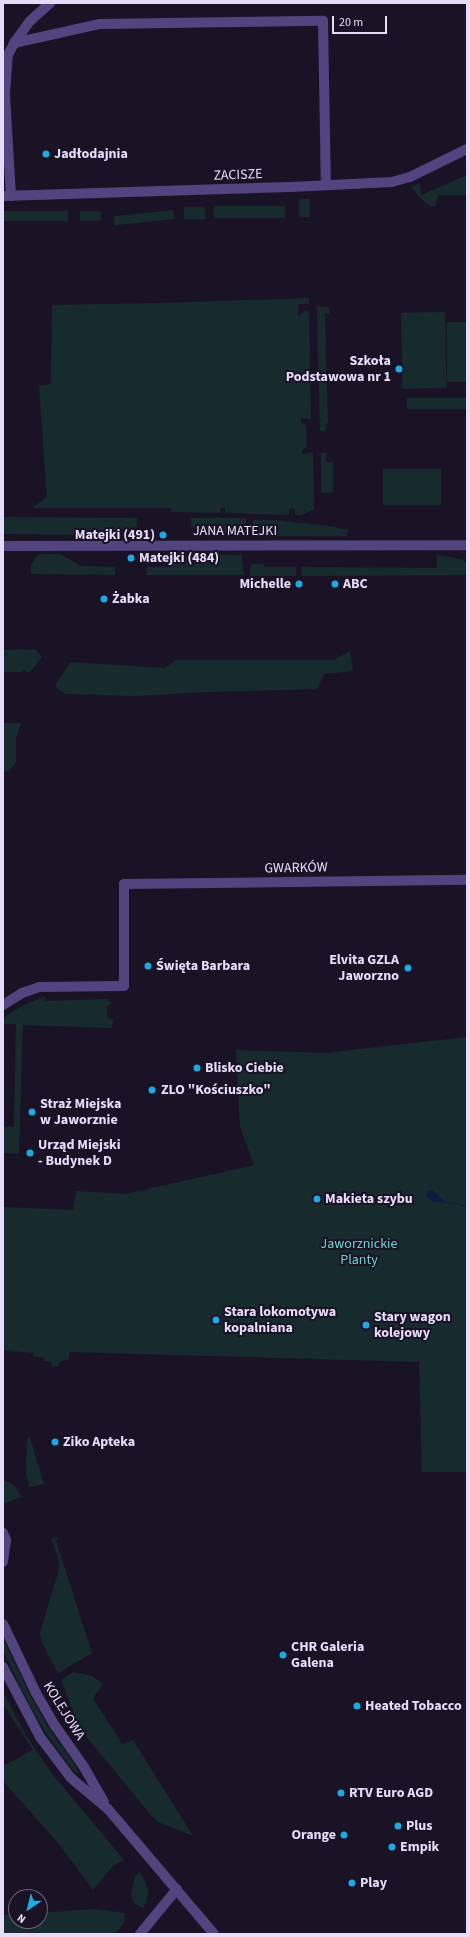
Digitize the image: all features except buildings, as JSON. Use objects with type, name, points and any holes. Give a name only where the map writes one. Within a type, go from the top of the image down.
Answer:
[{"type":"street","points":[[7,196],[5,94],[8,55],[14,43],[30,21],[50,3]]},
{"type":"street","points":[[14,43],[99,24],[324,21],[326,185]]},
{"type":"street","name":"ZACISZE","points":[[7,196],[392,182],[410,177],[467,149]]},
{"type":"street","name":"JANA MATEJKI","points":[[3,546],[467,544]]},
{"type":"street","name":"GWARKÓW","points":[[3,1005],[22,993],[39,987],[124,986],[124,884],[467,880]]},
{"type":"street","points":[[3,1532],[6,1540],[3,1562]]},
{"type":"street","name":"KOLEJOWA","points":[[3,1624],[36,1693],[56,1727],[84,1768],[108,1809]]},
{"type":"street","name":"KOLEJOWA","points":[[3,1667],[40,1737],[71,1778],[108,1809],[214,1934]]},
{"type":"street","points":[[140,1934],[177,1889]]},
{"type":"green space","points":[[467,175],[467,195],[438,195],[435,207],[427,204],[412,189],[412,187],[420,183],[421,195]]},
{"type":"green space","points":[[299,199],[310,199],[310,217],[299,217]]},
{"type":"green space","points":[[214,206],[285,206],[285,218],[214,218]]},
{"type":"green space","points":[[184,207],[205,207],[205,219],[184,219]]},
{"type":"green space","points":[[173,210],[174,219],[114,225],[113,216]]},
{"type":"green space","points":[[3,211],[68,211],[68,221],[3,221]]},
{"type":"green space","points":[[80,211],[101,211],[101,221],[80,221]]},
{"type":"green space","points":[[309,298],[309,304],[298,304],[298,317],[306,310],[309,312],[311,419],[301,418],[301,423],[306,425],[306,448],[302,449],[302,454],[313,452],[314,509],[299,516],[295,515],[294,508],[289,509],[289,515],[225,513],[225,508],[220,508],[221,513],[171,512],[171,508],[32,508],[47,497],[39,386],[51,384],[52,305]]},
{"type":"green space","points":[[317,306],[329,307],[330,314],[325,314],[328,423],[325,424],[326,431],[320,431]]},
{"type":"green space","points":[[445,312],[446,388],[402,389],[401,313]]},
{"type":"green space","points":[[447,322],[467,322],[467,382],[447,382]]},
{"type":"green space","points":[[407,398],[467,398],[467,409],[407,409]]},
{"type":"green space","points":[[321,453],[326,453],[326,462],[333,462],[333,493],[321,493]]},
{"type":"green space","points":[[383,469],[441,469],[441,505],[383,505]]},
{"type":"green space","points":[[3,517],[137,518],[137,527],[96,535],[3,534]]},
{"type":"green space","points":[[191,518],[246,518],[246,536],[191,527]]},
{"type":"green space","points":[[253,520],[274,520],[329,526],[348,530],[347,536],[253,536]]},
{"type":"green space","points":[[41,554],[60,554],[81,566],[115,567],[115,575],[31,574],[31,566],[37,556]]},
{"type":"green space","points":[[191,554],[242,555],[244,575],[146,575],[147,567],[167,567]]},
{"type":"green space","points":[[437,555],[461,559],[466,563],[467,575],[302,576],[302,567],[437,568]]},
{"type":"green space","points":[[251,564],[264,564],[264,567],[296,567],[296,576],[250,576]]},
{"type":"green space","points":[[35,649],[42,657],[29,673],[23,669],[22,672],[3,672],[3,650]]},
{"type":"green space","points":[[350,651],[353,671],[324,674],[317,689],[136,696],[65,694],[55,686],[70,662],[165,668],[176,660],[334,660]]},
{"type":"green space","points":[[3,723],[21,723],[16,738],[16,762],[10,770],[5,772],[3,772]]},
{"type":"green space","points":[[45,996],[45,1001],[108,999],[112,1004],[107,1006],[108,1018],[113,1019],[112,1028],[23,1025],[19,1154],[3,1153],[3,1126],[14,1127],[16,1024],[3,1024],[4,1019],[7,1015],[22,1006]]},
{"type":"green space","name":"Jaworznickie Planty","points":[[467,1037],[467,1472],[422,1472],[419,1362],[70,1352],[68,1360],[60,1361],[58,1367],[51,1366],[52,1362],[44,1361],[44,1358],[33,1356],[33,1353],[3,1350],[3,1207],[73,1210],[76,1191],[126,1194],[254,1165],[240,1127],[236,1050],[325,1053]]},
{"type":"green space","points":[[27,1437],[30,1438],[44,1484],[30,1487],[26,1474]]},
{"type":"green space","points":[[3,1479],[15,1486],[21,1497],[3,1504]]},
{"type":"green space","points":[[58,1537],[56,1541],[92,1653],[58,1673],[41,1641],[40,1633],[59,1569],[58,1557],[51,1539]]},
{"type":"green space","points":[[3,1639],[32,1699],[50,1730],[77,1768],[78,1773],[75,1773],[46,1733],[28,1702],[3,1651]]},
{"type":"green space","points":[[73,1672],[92,1676],[103,1684],[93,1698],[122,1744],[133,1740],[193,1836],[158,1822],[89,1740],[78,1724],[61,1680]]},
{"type":"green space","points":[[3,1692],[27,1737],[52,1774],[124,1860],[112,1867],[93,1890],[59,1844],[3,1781],[3,1766],[33,1750],[3,1704]]},
{"type":"green space","points":[[140,1871],[148,1889],[147,1901],[143,1908],[134,1903],[131,1894],[135,1877]]},
{"type":"green space","points":[[94,1909],[125,1913],[124,1923],[115,1934],[3,1934],[3,1915],[8,1915],[8,1929],[48,1929],[48,1912]]},
{"type":"water","points":[[432,1190],[446,1202],[463,1205],[467,1208],[456,1204],[432,1202],[426,1195],[428,1191]]},
{"type":"place","name":"Jadłodajnia","points":[[46,154]]},
{"type":"place","name":"Szkoła Podstawowa nr 1","points":[[399,369]]},
{"type":"place","name":"Matejki (491)","points":[[163,535]]},
{"type":"place","name":"Matejki (484)","points":[[131,558]]},
{"type":"place","name":"Michelle","points":[[299,584]]},
{"type":"place","name":"ABC","points":[[335,584]]},
{"type":"place","name":"Żabka","points":[[104,599]]},
{"type":"place","name":"Święta Barbara","points":[[148,966]]},
{"type":"place","name":"Elvita GZLA Jaworzno","points":[[408,968]]},
{"type":"place","name":"Blisko Ciebie","points":[[197,1068]]},
{"type":"place","name":"ZLO \"Kościuszko\"","points":[[152,1090]]},
{"type":"place","name":"Straż Miejska w Jaworznie","points":[[32,1112]]},
{"type":"place","name":"Urząd Miejski - Budynek D","points":[[30,1153]]},
{"type":"place","name":"Makieta szybu","points":[[317,1199]]},
{"type":"place","name":"Stara lokomotywa kopalniana","points":[[216,1320]]},
{"type":"place","name":"Stary wagon kolejowy","points":[[366,1325]]},
{"type":"place","name":"Ziko Apteka","points":[[55,1442]]},
{"type":"place","name":"CHR Galeria Galena","points":[[283,1655]]},
{"type":"place","name":"Heated Tobacco","points":[[357,1706]]},
{"type":"place","name":"RTV Euro AGD","points":[[341,1793]]},
{"type":"place","name":"Plus","points":[[398,1826]]},
{"type":"place","name":"Orange","points":[[344,1835]]},
{"type":"place","name":"Empik","points":[[392,1847]]},
{"type":"place","name":"Play","points":[[352,1883]]}]
